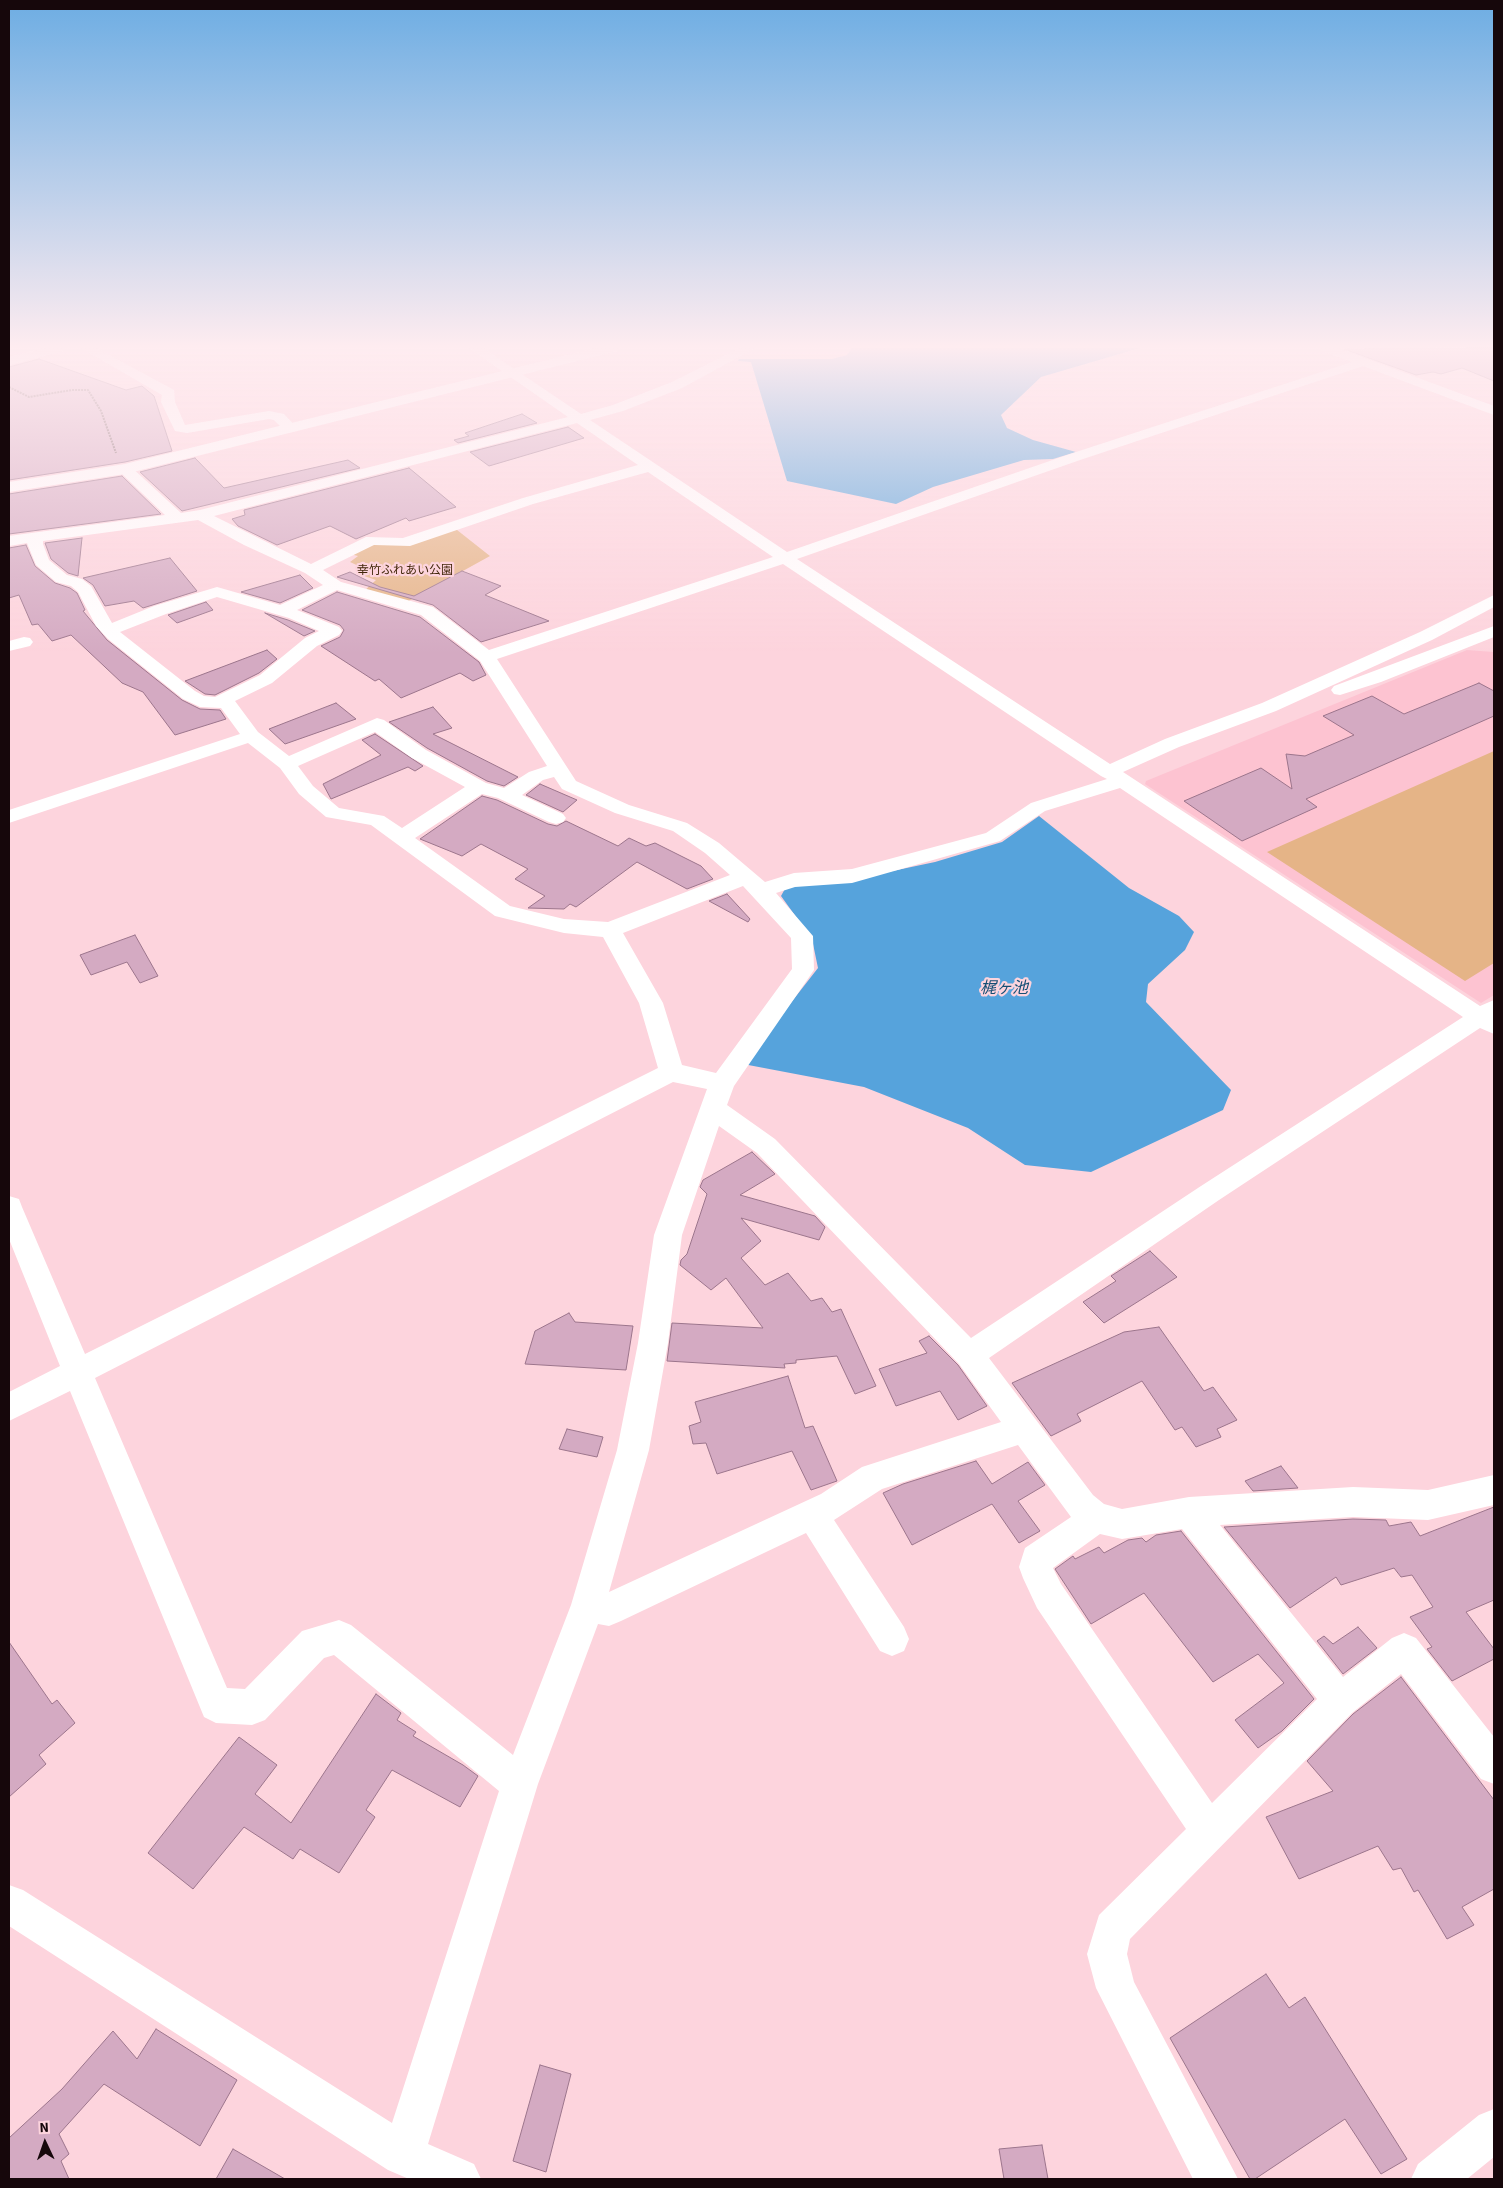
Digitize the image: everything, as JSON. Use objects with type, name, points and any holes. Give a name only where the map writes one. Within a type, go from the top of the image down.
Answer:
[{"type":"main road","points":[[9,488],[125,469],[201,450]]},
{"type":"street","points":[[9,541],[200,515],[454,450]]},
{"type":"street","points":[[625,450],[786,558],[1490,1017],[1210,1193],[969,1355]]},
{"type":"street","points":[[486,657],[786,558],[1096,450]]},
{"type":"street","points":[[311,570],[372,540],[404,543],[528,501],[648,466]]},
{"type":"street","points":[[125,469],[176,518]]},
{"type":"street","points":[[200,515],[250,542],[311,570],[335,585],[405,603],[427,611],[486,657],[514,697],[569,785],[622,809],[680,827],[712,848],[753,883],[802,936],[804,950],[803,970],[717,1095],[668,1235],[653,1343],[633,1450],[588,1604],[520,1784],[403,2154]]},
{"type":"street","points":[[35,537],[35,544],[42,562],[62,579],[76,582],[85,589],[109,630],[188,695],[200,701],[227,703],[251,736],[287,764],[306,790],[333,813],[377,820],[503,911],[564,926],[610,930],[753,883],[852,876],[992,837],[1038,807],[1123,776],[1320,696],[1375,678],[1447,650],[1469,639],[1494,631]]},
{"type":"street","points":[[281,611],[335,585]]},
{"type":"street","points":[[109,630],[160,610],[217,592],[294,614],[333,631],[311,642],[266,679],[220,701]]},
{"type":"street","points":[[1123,776],[1172,743],[1269,707],[1426,636],[1494,600]]},
{"type":"street","points":[[287,764],[377,724],[419,754],[480,787],[505,794],[556,818]]},
{"type":"street","points":[[9,817],[251,736]]},
{"type":"street","points":[[505,794],[516,790],[536,776],[558,769]]},
{"type":"street","points":[[400,838],[480,787]]},
{"type":"street","points":[[610,930],[651,1003],[669,1058],[671,1072]]},
{"type":"street","points":[[671,1072],[717,1095],[969,1355],[1082,1506],[1096,1518],[1122,1524],[1189,1512],[1353,1502],[1428,1505],[1494,1490]]},
{"type":"street","points":[[9,1407],[671,1072]]},
{"type":"street","points":[[9,1207],[76,1373],[216,1705],[252,1707],[314,1643],[339,1637],[520,1784]]},
{"type":"street","points":[[588,1604],[609,1609],[832,1505],[873,1477],[1023,1429]]},
{"type":"street","points":[[1189,1512],[1340,1701]]},
{"type":"street","points":[[812,1514],[892,1638]]},
{"type":"street","points":[[1096,1518],[1037,1559],[1035,1567],[1049,1596],[1210,1832]]},
{"type":"street","points":[[1216,2179],[1116,1988],[1107,1954],[1113,1929],[1340,1701],[1404,1650],[1494,1766]]},
{"type":"street","points":[[9,1904],[403,2154],[459,2179]]},
{"type":"street","points":[[1433,2179],[1494,2130]]},
{"type":"path","points":[[115,450],[125,469]]},
{"type":"shaded area","points":[[1467,650],[1494,652],[1494,995],[1481,1003],[1145,784],[1146,781]]},
{"type":"green space","name":"幸竹ふれあい公園","points":[[452,526],[490,556],[405,603],[363,592],[376,580],[358,574],[365,569],[350,562],[358,556],[346,553],[377,539],[404,543]]},
{"type":"green space","points":[[1494,751],[1494,963],[1465,981],[1267,852]]},
{"type":"water","points":[[778,450],[1069,450],[1076,452],[1053,459],[1024,460],[933,487],[896,504],[787,481]]},
{"type":"water","name":"梶ヶ池","points":[[1039,816],[1129,888],[1179,916],[1194,932],[1185,950],[1148,984],[1146,1002],[1231,1090],[1223,1110],[1091,1172],[1025,1165],[968,1128],[864,1087],[743,1064],[818,968],[812,939],[781,896],[786,887],[845,881],[935,862],[1002,842]]},
{"type":"building","points":[[9,450],[172,451],[125,462],[9,480]]},
{"type":"building","points":[[477,450],[543,450],[489,466],[470,452]]},
{"type":"building","points":[[195,458],[224,488],[348,460],[360,468],[182,511],[140,472]]},
{"type":"building","points":[[409,468],[456,507],[409,521],[406,518],[356,539],[330,526],[277,545],[238,526],[232,519],[245,515],[244,510]]},
{"type":"building","points":[[122,476],[161,514],[9,534],[9,494]]},
{"type":"building","points":[[82,538],[78,576],[68,573],[51,559],[45,543]]},
{"type":"building","points":[[26,545],[35,566],[55,583],[70,588],[77,593],[85,610],[83,611],[107,640],[182,700],[200,709],[220,710],[226,719],[175,735],[143,692],[122,683],[71,635],[52,641],[38,624],[32,625],[19,595],[9,598],[9,548]]},
{"type":"building","points":[[170,558],[197,591],[143,608],[134,601],[105,606],[93,585],[83,578]]},
{"type":"building","points":[[462,571],[501,586],[485,595],[549,621],[481,642],[433,605],[337,577],[350,572],[380,587],[414,596]]},
{"type":"building","points":[[300,575],[313,588],[280,603],[241,592]]},
{"type":"building","points":[[337,592],[420,617],[479,662],[486,675],[473,681],[460,673],[401,698],[379,679],[375,681],[321,646],[340,637],[344,630],[340,625],[302,610]]},
{"type":"building","points":[[206,602],[213,610],[177,623],[168,615]]},
{"type":"building","points":[[265,613],[288,620],[315,631],[304,636]]},
{"type":"building","points":[[267,650],[277,659],[259,673],[215,695],[205,694],[185,681]]},
{"type":"building","points":[[1479,683],[1494,691],[1494,716],[1306,799],[1317,807],[1242,841],[1184,801],[1261,768],[1292,789],[1286,754],[1305,756],[1354,735],[1323,716],[1372,696],[1404,714]]},
{"type":"building","points":[[336,703],[356,719],[285,744],[269,729]]},
{"type":"building","points":[[433,707],[452,728],[433,734],[518,777],[504,786],[487,781],[427,748],[389,722]]},
{"type":"building","points":[[375,734],[423,766],[415,771],[408,767],[331,799],[323,784],[381,755],[362,740]]},
{"type":"building","points":[[540,784],[577,800],[563,812],[526,795]]},
{"type":"building","points":[[482,796],[497,800],[548,824],[557,826],[566,821],[618,846],[629,838],[646,846],[655,843],[701,866],[713,879],[687,889],[637,862],[576,907],[570,904],[564,909],[528,908],[545,896],[515,879],[528,869],[481,844],[462,856],[420,839]]},
{"type":"building","points":[[727,894],[750,919],[748,922],[709,901]]},
{"type":"building","points":[[135,935],[158,976],[140,983],[127,962],[91,975],[80,955]]},
{"type":"building","points":[[752,1152],[775,1174],[740,1195],[815,1216],[825,1227],[819,1240],[741,1218],[761,1241],[741,1258],[765,1285],[788,1273],[811,1301],[822,1298],[832,1312],[841,1309],[876,1386],[855,1394],[837,1356],[796,1360],[796,1363],[784,1364],[785,1368],[667,1361],[672,1323],[763,1328],[726,1278],[711,1290],[680,1265],[681,1260],[687,1254],[707,1194],[700,1187],[703,1180]]},
{"type":"building","points":[[1150,1251],[1177,1277],[1104,1323],[1083,1302],[1116,1281],[1111,1276]]},
{"type":"building","points":[[569,1313],[575,1322],[633,1326],[626,1370],[525,1364],[535,1331]]},
{"type":"building","points":[[1159,1327],[1204,1391],[1213,1387],[1237,1420],[1217,1429],[1221,1437],[1196,1447],[1182,1427],[1175,1430],[1142,1381],[1077,1414],[1081,1421],[1051,1436],[1012,1383],[1124,1332]]},
{"type":"building","points":[[929,1336],[958,1365],[987,1406],[958,1420],[940,1391],[896,1406],[879,1369],[927,1353],[919,1341]]},
{"type":"building","points":[[788,1376],[805,1428],[813,1426],[837,1481],[811,1490],[792,1451],[717,1474],[706,1443],[693,1444],[689,1426],[701,1422],[695,1402]]},
{"type":"building","points":[[567,1429],[603,1437],[597,1457],[559,1449]]},
{"type":"building","points":[[976,1461],[992,1484],[1028,1462],[1045,1485],[1018,1501],[1040,1531],[1019,1543],[992,1504],[912,1545],[883,1493],[903,1484]]},
{"type":"building","points":[[1281,1466],[1298,1488],[1253,1491],[1245,1481]]},
{"type":"building","points":[[1494,1507],[1494,1600],[1466,1612],[1494,1649],[1494,1659],[1452,1681],[1427,1649],[1432,1647],[1410,1617],[1433,1607],[1412,1575],[1401,1577],[1394,1568],[1341,1585],[1336,1577],[1290,1608],[1224,1527],[1353,1519],[1386,1520],[1389,1526],[1411,1522],[1420,1536]]},
{"type":"building","points":[[1181,1531],[1314,1699],[1282,1731],[1258,1748],[1235,1720],[1284,1683],[1258,1654],[1213,1682],[1144,1593],[1091,1624],[1055,1569],[1073,1556],[1075,1559],[1099,1547],[1104,1553],[1128,1540],[1142,1538],[1146,1542],[1156,1535]]},
{"type":"building","points":[[1358,1627],[1377,1648],[1343,1674],[1317,1641],[1324,1636],[1333,1644]]},
{"type":"building","points":[[9,1642],[52,1704],[57,1700],[75,1723],[39,1755],[46,1764],[9,1797]]},
{"type":"building","points":[[1401,1677],[1494,1800],[1494,1889],[1462,1907],[1474,1925],[1447,1939],[1418,1890],[1414,1892],[1401,1868],[1393,1870],[1378,1846],[1299,1879],[1266,1817],[1333,1791],[1307,1761],[1353,1714]]},
{"type":"building","points":[[376,1694],[401,1713],[397,1720],[416,1732],[413,1736],[463,1765],[478,1776],[460,1807],[392,1770],[366,1810],[375,1817],[339,1873],[300,1849],[293,1859],[244,1827],[193,1889],[148,1853],[239,1737],[277,1765],[255,1794],[291,1823]]},
{"type":"building","points":[[1266,1974],[1289,2008],[1305,1997],[1407,2159],[1381,2174],[1345,2119],[1255,2179],[1250,2179],[1170,2038]]},
{"type":"building","points":[[156,2029],[237,2080],[200,2146],[104,2084],[59,2134],[69,2154],[61,2161],[69,2179],[9,2179],[9,2138],[62,2089],[113,2031],[137,2059]]},
{"type":"building","points":[[540,2065],[571,2074],[546,2172],[513,2161]]},
{"type":"building","points":[[1042,2145],[1048,2179],[1004,2179],[999,2149]]},
{"type":"building","points":[[233,2149],[285,2179],[216,2179]]}]
